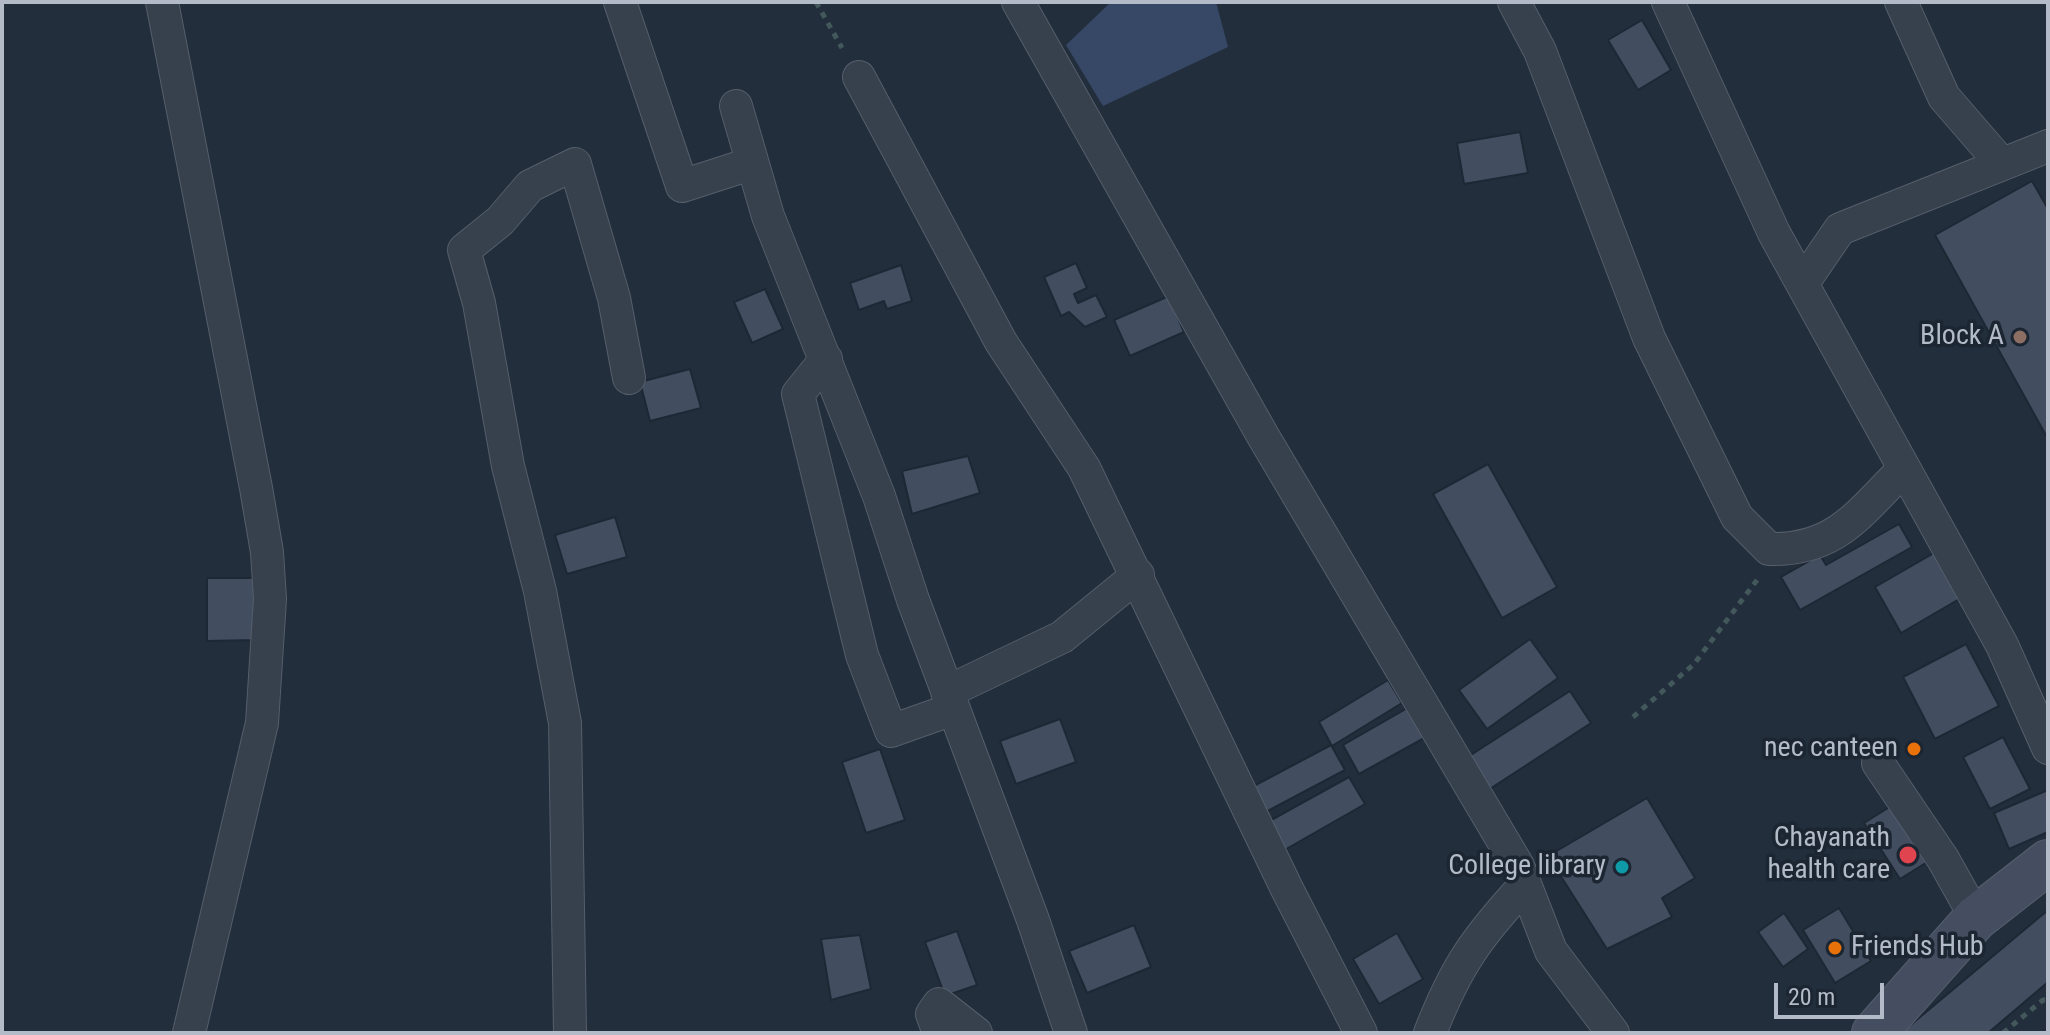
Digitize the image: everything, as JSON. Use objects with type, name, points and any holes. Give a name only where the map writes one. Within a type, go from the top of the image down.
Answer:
[{"type":"street","points":[[162,2],[267,552],[270,599],[262,723],[189,1033]]},
{"type":"street","points":[[620,2],[682,186],[750,164]]},
{"type":"street","points":[[1018,2],[1271,449],[1518,866],[1551,951],[1613,1033]]},
{"type":"street","points":[[1514,2],[1540,51],[1649,338],[1737,517],[1769,549],[1799,550],[1835,536],[1903,470]]},
{"type":"street","points":[[1668,2],[1774,233],[2002,645],[2048,748]]},
{"type":"street","points":[[1901,2],[1944,97],[2001,163]]},
{"type":"street","points":[[859,77],[1001,342],[1084,468],[1287,889],[1361,1033]]},
{"type":"street","points":[[736,106],[750,164],[826,359],[1033,920],[1071,1033]]},
{"type":"street","points":[[1803,283],[1840,229],[2048,146]]},
{"type":"street","points":[[570,1033],[565,723],[540,591],[508,466],[479,303],[464,250],[500,221],[530,186],[575,164],[614,298],[629,378]]},
{"type":"street","points":[[826,359],[798,394],[862,655],[891,731],[1062,637],[1138,575]]},
{"type":"street","points":[[1878,763],[1943,859],[1976,918]]},
{"type":"street","points":[[1874,1033],[1976,918],[2048,862]]},
{"type":"street","points":[[1430,1033],[1451,978],[1486,927],[1525,885]]},
{"type":"street","points":[[939,1033],[932,1014],[939,1004],[976,1033]]},
{"type":"path","points":[[816,2],[859,77]]},
{"type":"path","points":[[1633,717],[1694,664],[1757,582],[1769,549]]},
{"type":"path","points":[[2003,1033],[2043,1000],[2048,1000]]},
{"type":"water","points":[[1111,2],[1216,2],[1228,47],[1103,106],[1066,45]]},
{"type":"building","points":[[1642,20],[1671,70],[1638,90],[1608,40]]},
{"type":"building","points":[[1520,132],[1528,173],[1464,184],[1457,143]]},
{"type":"building","name":"Block A","points":[[2032,181],[2048,209],[2048,439],[1935,235]]},
{"type":"building","points":[[1076,263],[1087,288],[1074,294],[1078,303],[1096,295],[1107,317],[1085,327],[1069,312],[1061,316],[1044,277]]},
{"type":"building","points":[[901,265],[912,301],[887,309],[884,301],[859,310],[850,283]]},
{"type":"building","points":[[765,289],[783,329],[752,343],[734,302]]},
{"type":"building","points":[[1169,296],[1184,332],[1130,356],[1114,320]]},
{"type":"building","points":[[690,369],[701,408],[650,421],[640,382]]},
{"type":"building","points":[[968,456],[980,493],[912,514],[902,471]]},
{"type":"building","points":[[1488,464],[1557,587],[1502,618],[1433,494]]},
{"type":"building","points":[[615,517],[627,557],[567,574],[555,535]]},
{"type":"building","points":[[1899,524],[1912,547],[1800,610],[1781,577],[1820,555],[1826,565]]},
{"type":"building","points":[[1934,553],[1961,598],[1901,633],[1875,587]]},
{"type":"building","points":[[207,578],[256,578],[257,640],[207,641]]},
{"type":"building","points":[[1530,639],[1558,678],[1487,729],[1459,690]]},
{"type":"building","points":[[1966,644],[1999,706],[1935,739],[1903,677]]},
{"type":"building","points":[[1388,680],[1402,703],[1332,746],[1319,722]]},
{"type":"building","points":[[1570,691],[1591,723],[1482,794],[1460,762]]},
{"type":"building","points":[[1411,706],[1428,736],[1359,774],[1343,745]]},
{"type":"building","points":[[1060,719],[1076,762],[1016,784],[1000,741]]},
{"type":"building","points":[[2003,737],[2030,789],[1990,809],[1963,757]]},
{"type":"building","points":[[1331,745],[1345,770],[1262,814],[1248,789]]},
{"type":"building","points":[[880,749],[905,820],[866,833],[842,762]]},
{"type":"building","points":[[1349,777],[1365,804],[1281,852],[1264,824]]},
{"type":"building","points":[[2048,790],[2048,832],[2009,849],[1994,813]]},
{"type":"building","name":"College library","points":[[1647,798],[1695,878],[1662,898],[1672,917],[1607,949],[1548,856]]},
{"type":"building","points":[[1896,803],[1932,859],[1900,879],[1864,823]]},
{"type":"building","points":[[1839,908],[1871,961],[1835,983],[1803,930]]},
{"type":"building","points":[[2048,910],[2048,982],[1988,1033],[1901,1033]]},
{"type":"building","points":[[1784,913],[1808,949],[1783,967],[1758,932]]},
{"type":"building","points":[[1134,925],[1151,967],[1087,993],[1069,951]]},
{"type":"building","points":[[957,931],[977,985],[945,996],[925,942]]},
{"type":"building","points":[[1397,933],[1423,979],[1379,1004],[1353,959]]},
{"type":"building","points":[[860,935],[871,989],[831,1000],[821,939]]},
{"type":"place","name":"Block A","points":[[2020,337]]},
{"type":"place","name":"nec canteen","points":[[1914,749]]},
{"type":"place","name":"Chayanath health care","points":[[1908,855]]},
{"type":"place","name":"College library","points":[[1622,867]]},
{"type":"place","name":"Friends Hub","points":[[1835,948]]}]
